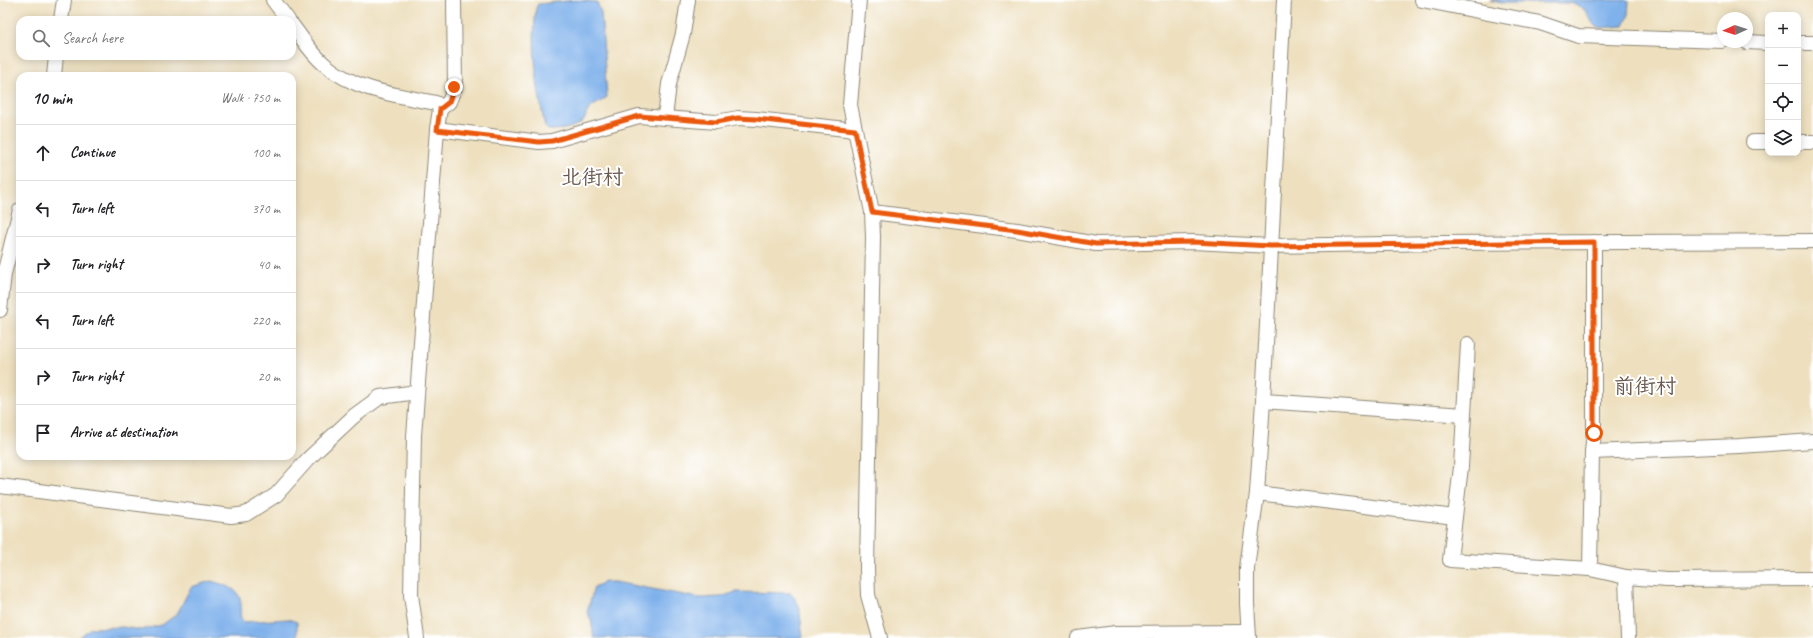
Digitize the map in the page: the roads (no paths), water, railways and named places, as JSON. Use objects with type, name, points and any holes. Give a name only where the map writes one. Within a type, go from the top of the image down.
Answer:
[{"type":"street","points":[[62,16],[64,0]]},
{"type":"street","points":[[273,0],[285,16]]},
{"type":"street","points":[[440,109],[449,102],[454,87],[454,0]]},
{"type":"street","points":[[665,118],[669,84],[683,34],[688,0]]},
{"type":"street","points":[[859,0],[850,104],[872,212],[873,321],[867,569],[868,595],[880,638]]},
{"type":"street","points":[[1078,638],[1116,633],[1248,635],[1248,568],[1257,493],[1269,312],[1284,0]]},
{"type":"street","points":[[1422,0],[1540,23],[1578,36],[1717,41]]},
{"type":"street","points":[[296,30],[323,63],[344,78],[370,90],[436,103],[440,109],[437,130],[414,436],[411,595],[417,638]]},
{"type":"street","points":[[1753,42],[1765,42]]},
{"type":"street","points":[[1801,43],[1813,43]]},
{"type":"street","points":[[54,72],[56,60]]},
{"type":"street","points":[[437,130],[539,142],[558,140],[639,116],[716,122],[738,118],[855,130]]},
{"type":"street","points":[[1753,142],[1765,142]]},
{"type":"street","points":[[1801,142],[1813,142]]},
{"type":"street","points":[[872,212],[1017,230],[1096,244],[1193,242],[1271,246],[1813,241]]},
{"type":"street","points":[[0,310],[4,274],[16,226]]},
{"type":"street","points":[[1590,569],[1592,452],[1594,433],[1594,242]]},
{"type":"street","points":[[1468,344],[1461,467],[1450,560],[1590,569],[1626,577],[1667,580],[1813,579]]},
{"type":"street","points":[[0,486],[231,516],[246,514],[276,495],[308,459],[354,416],[380,397],[417,392]]},
{"type":"street","points":[[1263,401],[1464,415]]},
{"type":"street","points":[[1592,452],[1813,441]]},
{"type":"street","points":[[1257,493],[1455,517]]},
{"type":"street","points":[[1626,577],[1628,638]]},
{"type":"water","points":[[576,0],[597,2],[601,13],[607,97],[590,108],[585,119],[577,125],[563,129],[548,130],[545,127],[536,68],[534,38],[536,8],[538,4]]},
{"type":"water","points":[[1490,0],[1629,0],[1628,17],[1624,26],[1600,28],[1594,25],[1584,9],[1571,3],[1501,3]]},
{"type":"water","points":[[211,581],[232,588],[236,591],[241,601],[240,615],[243,622],[288,619],[297,622],[297,638],[78,638],[91,628],[123,627],[141,630],[162,625],[177,614],[191,587]]},
{"type":"water","points":[[605,582],[615,582],[700,598],[720,597],[736,592],[791,593],[799,605],[803,638],[594,638],[591,619],[587,613],[594,587]]},
{"type":"district","name":"北街村","points":[[592,177]]},
{"type":"district","name":"前街村","points":[[1645,386]]}]
